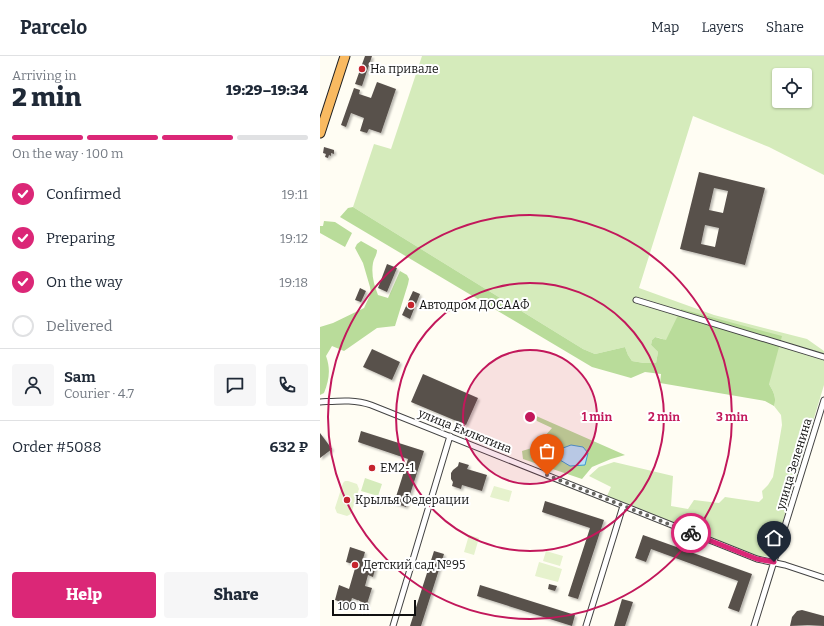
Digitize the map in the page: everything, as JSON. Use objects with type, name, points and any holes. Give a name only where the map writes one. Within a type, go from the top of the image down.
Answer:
[{"type":"highway","points":[[320,134],[344,56]]},
{"type":"street","points":[[636,300],[824,358]]},
{"type":"street","name":"улица Зеленина","points":[[754,626],[824,400]]},
{"type":"street","name":"улица Емлютина","points":[[320,402],[359,401],[757,559],[785,565],[824,578]]},
{"type":"street","points":[[393,626],[450,436]]},
{"type":"street","points":[[586,626],[623,506]]},
{"type":"green space","points":[[422,56],[824,56],[824,175],[769,147],[693,116],[639,288],[714,315],[807,339],[824,351],[824,385],[774,550],[769,556],[760,557],[607,496],[611,487],[589,476],[599,467],[614,462],[673,476],[671,506],[688,509],[694,500],[719,503],[725,497],[759,502],[763,498],[762,491],[773,477],[782,425],[781,415],[774,406],[775,397],[769,384],[655,337],[652,340],[651,345],[658,352],[656,363],[632,361],[625,347],[595,354],[583,349],[353,207],[374,144],[391,149]]},
{"type":"green space","points":[[353,207],[583,349],[595,354],[625,347],[632,361],[656,363],[658,352],[651,345],[652,340],[655,337],[666,340],[681,309],[782,336],[769,384],[775,397],[774,406],[765,401],[660,383],[661,374],[645,372],[631,378],[592,367],[340,217],[348,208]]},
{"type":"green space","points":[[324,221],[335,222],[352,233],[345,247],[320,233],[320,226],[323,226]]},
{"type":"green space","points":[[361,241],[377,250],[372,271],[378,295],[388,298],[400,271],[407,275],[409,279],[408,284],[395,326],[377,328],[344,351],[332,346],[326,356],[329,370],[327,384],[324,393],[320,395],[320,327],[333,323],[364,308],[371,293],[363,263],[355,248]]},
{"type":"green space","points":[[534,415],[625,455],[592,467],[582,479],[523,459],[522,451],[535,447],[552,428],[537,421]]},
{"type":"green space","points":[[365,478],[382,484],[378,496],[361,491]]},
{"type":"green space","name":"Крылья Федерации","points":[[345,481],[357,484],[359,489],[351,514],[347,516],[337,513],[335,508]]},
{"type":"green space","points":[[494,486],[512,491],[509,502],[490,497]]},
{"type":"green space","points":[[469,535],[479,538],[474,555],[464,552]]},
{"type":"green space","points":[[546,551],[563,556],[560,566],[543,561]]},
{"type":"green space","points":[[539,562],[562,569],[558,582],[535,576]]},
{"type":"water","points":[[571,445],[583,447],[588,453],[585,465],[570,466],[560,460],[558,454],[563,448]]},
{"type":"building","points":[[365,56],[372,56],[362,86],[355,84]]},
{"type":"building","points":[[377,82],[396,89],[381,133],[369,129],[367,133],[360,131],[364,118],[351,113],[346,127],[341,125],[354,88],[360,90],[359,94],[371,98]]},
{"type":"building","points":[[324,147],[334,150],[334,154],[331,153],[331,156],[329,155],[328,158],[325,157],[326,154],[323,153]]},
{"type":"building","points":[[699,172],[765,188],[745,265],[680,249]],"holes":[[[714,188],[728,191],[723,213],[709,210]],[[705,225],[719,228],[715,247],[701,244]]]},
{"type":"building","points":[[387,264],[397,268],[387,292],[378,288]]},
{"type":"building","points":[[360,288],[366,291],[361,302],[355,300]]},
{"type":"building","name":"Автодром ДОСААФ","points":[[413,291],[420,294],[410,319],[402,315]]},
{"type":"building","points":[[372,349],[400,362],[392,380],[363,367]]},
{"type":"building","points":[[423,374],[478,398],[466,425],[411,402]]},
{"type":"building","points":[[361,431],[424,451],[406,507],[394,503],[408,459],[358,442]]},
{"type":"building","points":[[320,433],[332,449],[320,458]]},
{"type":"building","points":[[459,462],[469,465],[467,469],[487,475],[482,491],[462,485],[461,489],[452,486],[453,482],[451,479],[451,473],[458,466]]},
{"type":"building","points":[[545,501],[604,520],[578,599],[568,596],[590,528],[542,512]]},
{"type":"building","points":[[643,535],[752,574],[739,612],[728,608],[738,581],[651,549],[646,562],[635,558]]},
{"type":"building","points":[[350,547],[365,552],[363,559],[377,562],[373,577],[368,575],[365,586],[372,588],[367,604],[352,598],[350,605],[335,600],[339,585],[349,589],[356,565],[346,562]]},
{"type":"building","points":[[434,551],[444,554],[421,626],[410,626]]},
{"type":"building","points":[[549,584],[557,586],[555,591],[548,589]]},
{"type":"building","points":[[480,585],[575,615],[572,626],[477,596]]},
{"type":"building","points":[[622,599],[633,602],[625,626],[614,626]]},
{"type":"building","points":[[802,610],[824,616],[824,626],[790,626],[792,617],[797,611]]},
{"type":"way so far","points":[[547,475],[691,533]]},
{"type":"place","name":"На привале","points":[[362,69]]},
{"type":"place","name":"Автодром ДОСААФ","points":[[411,305]]},
{"type":"place","name":"ЕМ2-1","points":[[372,468]]},
{"type":"place","name":"Крылья Федерации","points":[[347,500]]},
{"type":"place","name":"Детский сад №95","points":[[355,565]]},
{"type":"route","points":[[691,533],[757,559],[774,562]]}]
